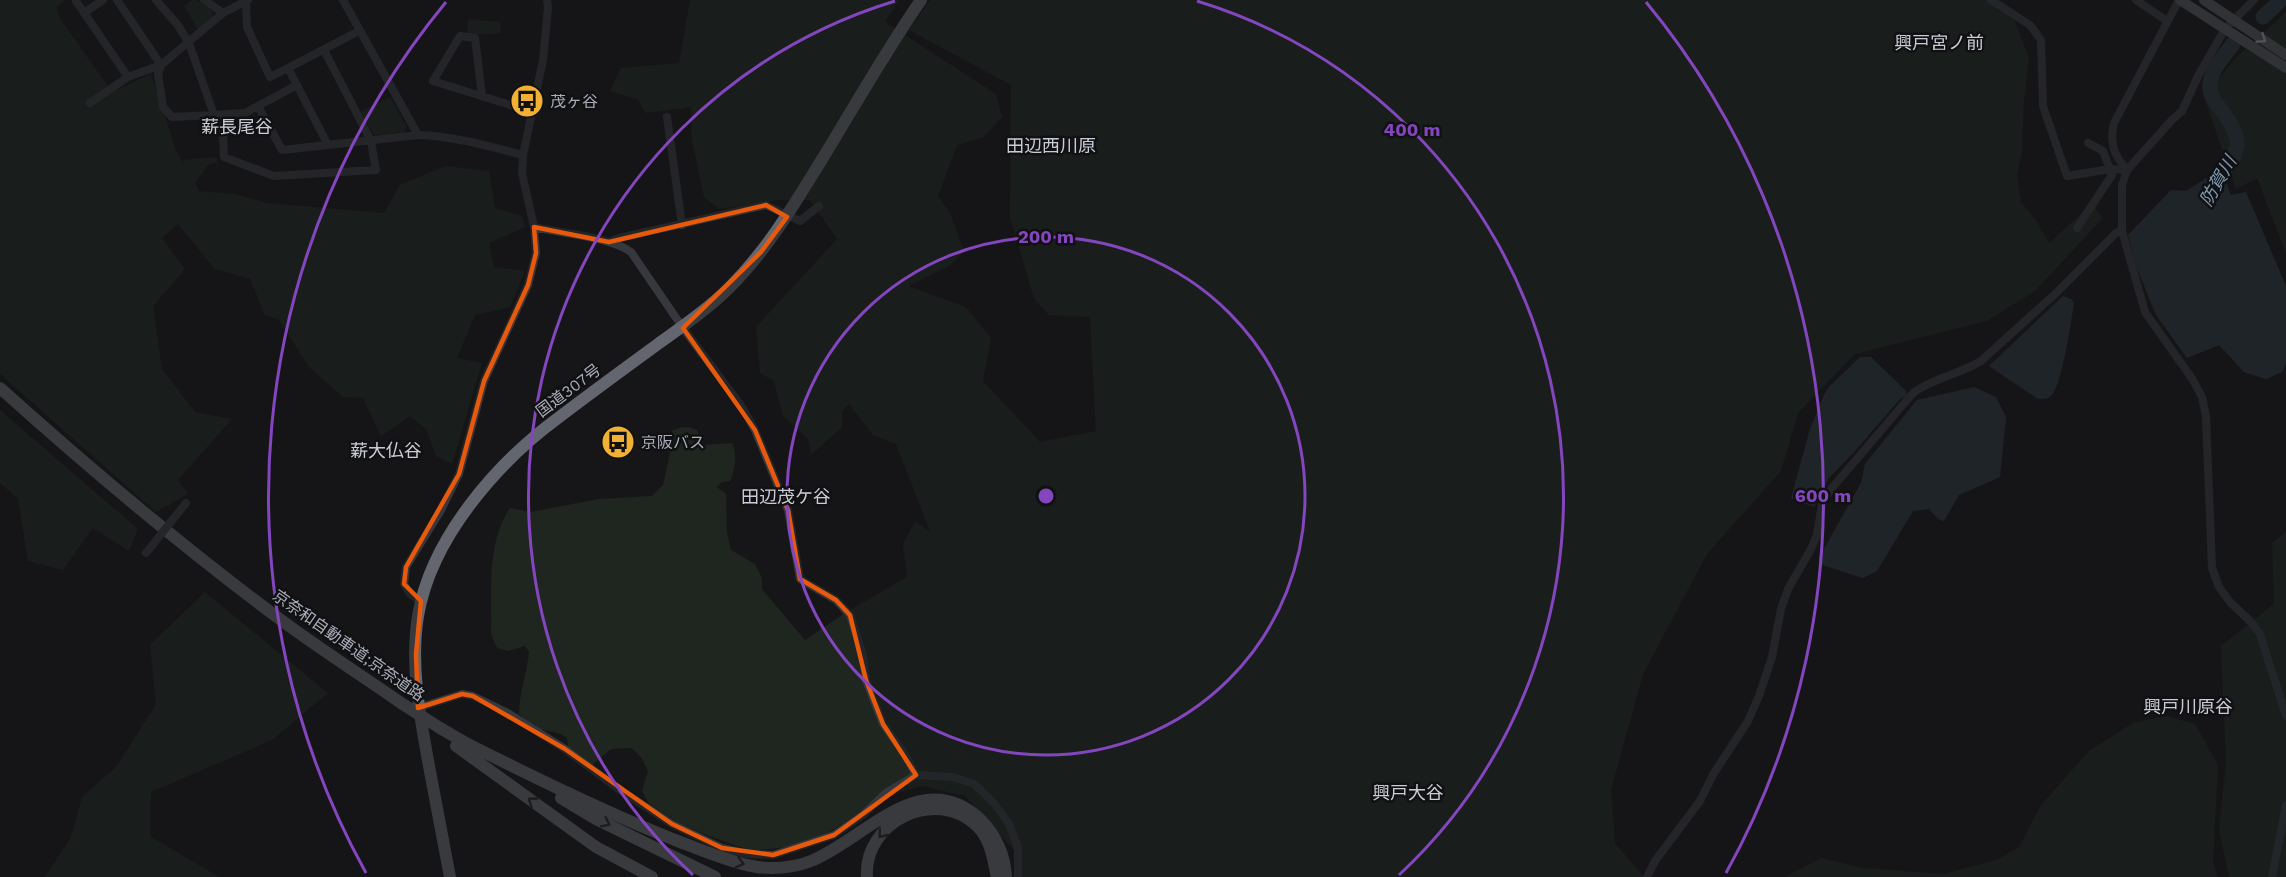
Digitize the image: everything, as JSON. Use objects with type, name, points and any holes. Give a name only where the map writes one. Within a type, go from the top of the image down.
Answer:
[{"type":"highway","name":"国道307号","points":[[450,877],[418,708],[416,654],[421,601],[428,579],[458,520],[513,455],[555,420],[683,328],[730,286],[761,252],[787,217],[900,30],[921,0]]},
{"type":"highway","name":"京奈和自動車道;京奈道路","points":[[0,388],[130,501],[211,566],[282,621],[400,706]]},
{"type":"highway","name":"京奈和自動車道;京奈道路","points":[[0,394],[67,456],[207,570],[279,625],[439,731],[596,847],[650,876]]},
{"type":"highway","name":"京奈和自動車道;京奈道路","points":[[439,731],[464,742],[597,819],[715,877]]},
{"type":"highway","points":[[464,742],[549,785],[645,828],[728,860],[754,867],[776,868],[810,861],[905,804],[925,800],[953,803],[976,816],[993,833],[1002,856],[1006,877]]},
{"type":"highway","points":[[867,877],[875,842],[890,824],[909,813],[939,809],[957,814],[977,826],[991,848],[997,877]]},
{"type":"main road","points":[[2204,0],[2286,55]]},
{"type":"main road","points":[[2181,1],[2286,68]]},
{"type":"street","points":[[84,13],[103,0]]},
{"type":"street","points":[[117,0],[161,65]]},
{"type":"street","points":[[156,0],[177,24],[189,44],[218,115],[224,157],[274,176],[376,170],[371,141],[324,50]]},
{"type":"street","points":[[204,0],[223,12]]},
{"type":"street","points":[[343,0],[418,135]]},
{"type":"street","points":[[421,601],[410,594],[404,584],[406,567],[444,506],[459,474],[484,381],[528,285],[536,253],[534,228],[522,173],[523,155],[543,60],[547,0]]},
{"type":"street","points":[[1991,0],[2030,24],[2041,40],[2043,106],[2067,176],[2110,169],[2127,170]]},
{"type":"street","points":[[2136,0],[2167,21]]},
{"type":"street","points":[[2254,0],[2225,29],[2199,74],[2182,111],[2127,170],[2122,185],[2122,231],[2145,312],[2152,326],[2193,380],[2202,397],[2206,416],[2212,567],[2219,587],[2230,602],[2252,622],[2260,634],[2286,716]]},
{"type":"street","points":[[76,1],[128,77]]},
{"type":"street","points":[[90,103],[128,77],[161,65],[189,44],[223,12],[247,1],[247,27],[270,77],[359,31]]},
{"type":"street","points":[[2127,170],[2114,155],[2110,136],[2114,123],[2167,21],[2181,1]]},
{"type":"street","points":[[482,96],[475,38],[460,36],[433,81],[533,112]]},
{"type":"street","points":[[161,65],[158,74],[163,107],[172,117],[245,113],[297,85]]},
{"type":"street","points":[[288,68],[328,145]]},
{"type":"street","points":[[258,106],[282,150],[434,135],[523,155]]},
{"type":"street","points":[[667,117],[682,225]]},
{"type":"street","points":[[2077,228],[2112,175],[2103,151],[2088,143]]},
{"type":"street","points":[[609,242],[766,205],[787,217],[801,221],[819,206]]},
{"type":"street","points":[[534,228],[622,245],[631,252],[683,328],[742,407],[755,430],[788,510],[800,579],[836,600],[850,615],[863,655],[866,680],[883,724],[904,753],[916,775]]},
{"type":"street","points":[[1647,877],[1655,861],[1700,801],[1714,773],[1748,721],[1772,657],[1781,609],[1788,589],[1811,549],[1817,535],[1822,504],[1832,488],[1913,393],[1920,387],[1981,361],[2055,294],[2116,233],[2122,231]]},
{"type":"street","points":[[144,557],[186,503]]},
{"type":"street","points":[[418,708],[462,694],[473,696],[506,712],[565,748],[620,790],[672,824],[722,848],[748,854],[773,855],[834,835],[864,814],[886,793],[916,775],[953,777],[974,784],[993,802],[1009,824],[1018,848],[1018,877]]},
{"type":"street","points":[[2272,877],[2286,805]]},
{"type":"highlighted area","points":[[766,205],[787,217],[761,252],[683,328],[755,430],[788,510],[800,579],[836,600],[850,615],[866,680],[883,724],[916,775],[834,835],[773,855],[722,848],[672,824],[565,749],[473,696],[462,694],[418,708],[416,654],[421,601],[404,584],[406,567],[459,474],[484,381],[528,285],[536,253],[534,227],[609,242]]},
{"type":"shaded area","points":[[0,0],[65,0],[56,8],[61,20],[112,92],[151,74],[176,150],[184,164],[183,160],[217,157],[217,162],[209,164],[195,183],[199,191],[234,194],[267,203],[384,213],[400,185],[445,166],[489,171],[495,208],[522,216],[525,227],[489,243],[494,267],[525,271],[510,307],[475,315],[457,358],[482,363],[452,464],[436,456],[426,429],[410,416],[381,436],[363,398],[343,397],[310,368],[278,319],[265,315],[250,279],[215,269],[178,224],[162,238],[185,269],[153,306],[162,369],[195,412],[232,419],[178,480],[188,494],[156,512],[0,374]]},
{"type":"shaded area","points":[[196,0],[212,11],[213,18],[198,29],[184,6]]},
{"type":"shaded area","points":[[690,0],[899,0],[885,22],[996,94],[1002,117],[984,137],[957,145],[938,196],[950,213],[964,251],[951,265],[908,286],[966,307],[991,338],[983,381],[1040,442],[1096,431],[1090,317],[1049,315],[1034,299],[1010,217],[1011,85],[909,30],[930,0],[1986,0],[2013,17],[2029,58],[2024,100],[2022,151],[2017,175],[2021,202],[2035,219],[2049,243],[2092,204],[2103,218],[2035,291],[1987,321],[1855,354],[1798,413],[1781,471],[1707,554],[1643,674],[1611,790],[1615,843],[1644,877],[1021,877],[1019,856],[965,796],[922,786],[884,797],[820,838],[788,847],[751,851],[679,823],[649,804],[642,791],[648,771],[641,757],[631,748],[611,749],[592,765],[569,754],[567,738],[528,723],[519,714],[529,652],[525,646],[508,651],[497,648],[491,634],[494,552],[502,522],[510,508],[531,512],[598,499],[652,496],[663,485],[672,443],[672,431],[682,427],[697,430],[704,445],[732,443],[735,457],[732,477],[730,481],[722,482],[717,487],[726,494],[727,532],[731,550],[755,564],[762,578],[762,589],[805,640],[848,611],[907,577],[903,544],[915,522],[930,531],[896,444],[873,435],[849,404],[842,411],[842,427],[811,455],[808,439],[783,416],[774,381],[760,373],[756,327],[837,239],[810,200],[778,200],[719,209],[704,197],[692,140],[691,107],[646,113],[637,99],[610,91],[621,68],[679,63]]},
{"type":"shaded area","points":[[2286,12],[2286,253],[2257,178],[2236,189],[2204,97],[2233,61]]},
{"type":"shaded area","points":[[468,19],[500,22],[501,33],[467,35]]},
{"type":"shaded area","points":[[390,97],[407,127],[404,132],[374,135],[360,112]]},
{"type":"shaded area","points":[[0,410],[138,529],[129,551],[93,528],[63,570],[28,561],[18,499],[0,483]]},
{"type":"shaded area","points":[[2286,532],[2286,877],[2229,877],[2219,830],[2226,762],[2221,646],[2274,604],[2272,543]]},
{"type":"shaded area","points":[[205,592],[328,693],[272,740],[151,792],[150,836],[219,877],[45,877],[71,837],[82,797],[117,766],[156,704],[150,645]]},
{"type":"shaded area","points":[[2166,716],[2195,724],[2218,765],[2213,862],[2218,877],[1785,877],[1821,858],[1863,868],[1943,874],[1997,860],[2019,847],[2041,805],[2089,751],[2133,723]]},
{"type":"water","points":[[2221,169],[2231,195],[2246,192],[2286,286],[2286,364],[2282,372],[2266,379],[2244,372],[2219,345],[2187,358],[2156,315],[2136,266],[2128,235],[2171,190],[2186,191]]},
{"type":"water","points":[[2063,296],[2071,299],[2074,304],[2059,380],[2051,396],[2038,399],[1989,366]]},
{"type":"water","points":[[1860,357],[1871,357],[1906,391],[1906,396],[1900,399],[1828,479],[1814,507],[1791,498],[1810,429],[1824,395],[1829,387]]},
{"type":"water","points":[[1974,387],[1996,397],[2006,417],[2000,477],[1959,495],[1944,521],[1938,519],[1929,509],[1913,511],[1877,571],[1863,578],[1819,564],[1819,558],[1861,483],[1865,464],[1917,400]]},
{"type":"waterway","name":"防賀川","points":[[2263,17],[2281,0]]},
{"type":"waterway","name":"防賀川","points":[[2213,188],[2230,163],[2237,147],[2235,133],[2210,91],[2215,69],[2233,44]]},
{"type":"place","name":"茂ヶ谷","points":[[527,101]]},
{"type":"place","name":"京阪バス","points":[[618,442]]},
{"type":"district","name":"興戸宮ノ前","points":[[1939,43]]},
{"type":"district","name":"薪長尾谷","points":[[237,127]]},
{"type":"district","name":"田辺西川原","points":[[1051,146]]},
{"type":"district","name":"薪大仏谷","points":[[386,451]]},
{"type":"district","name":"田辺茂ケ谷","points":[[786,497]]},
{"type":"district","name":"興戸川原谷","points":[[2188,707]]},
{"type":"district","name":"興戸大谷","points":[[1408,793]]}]
